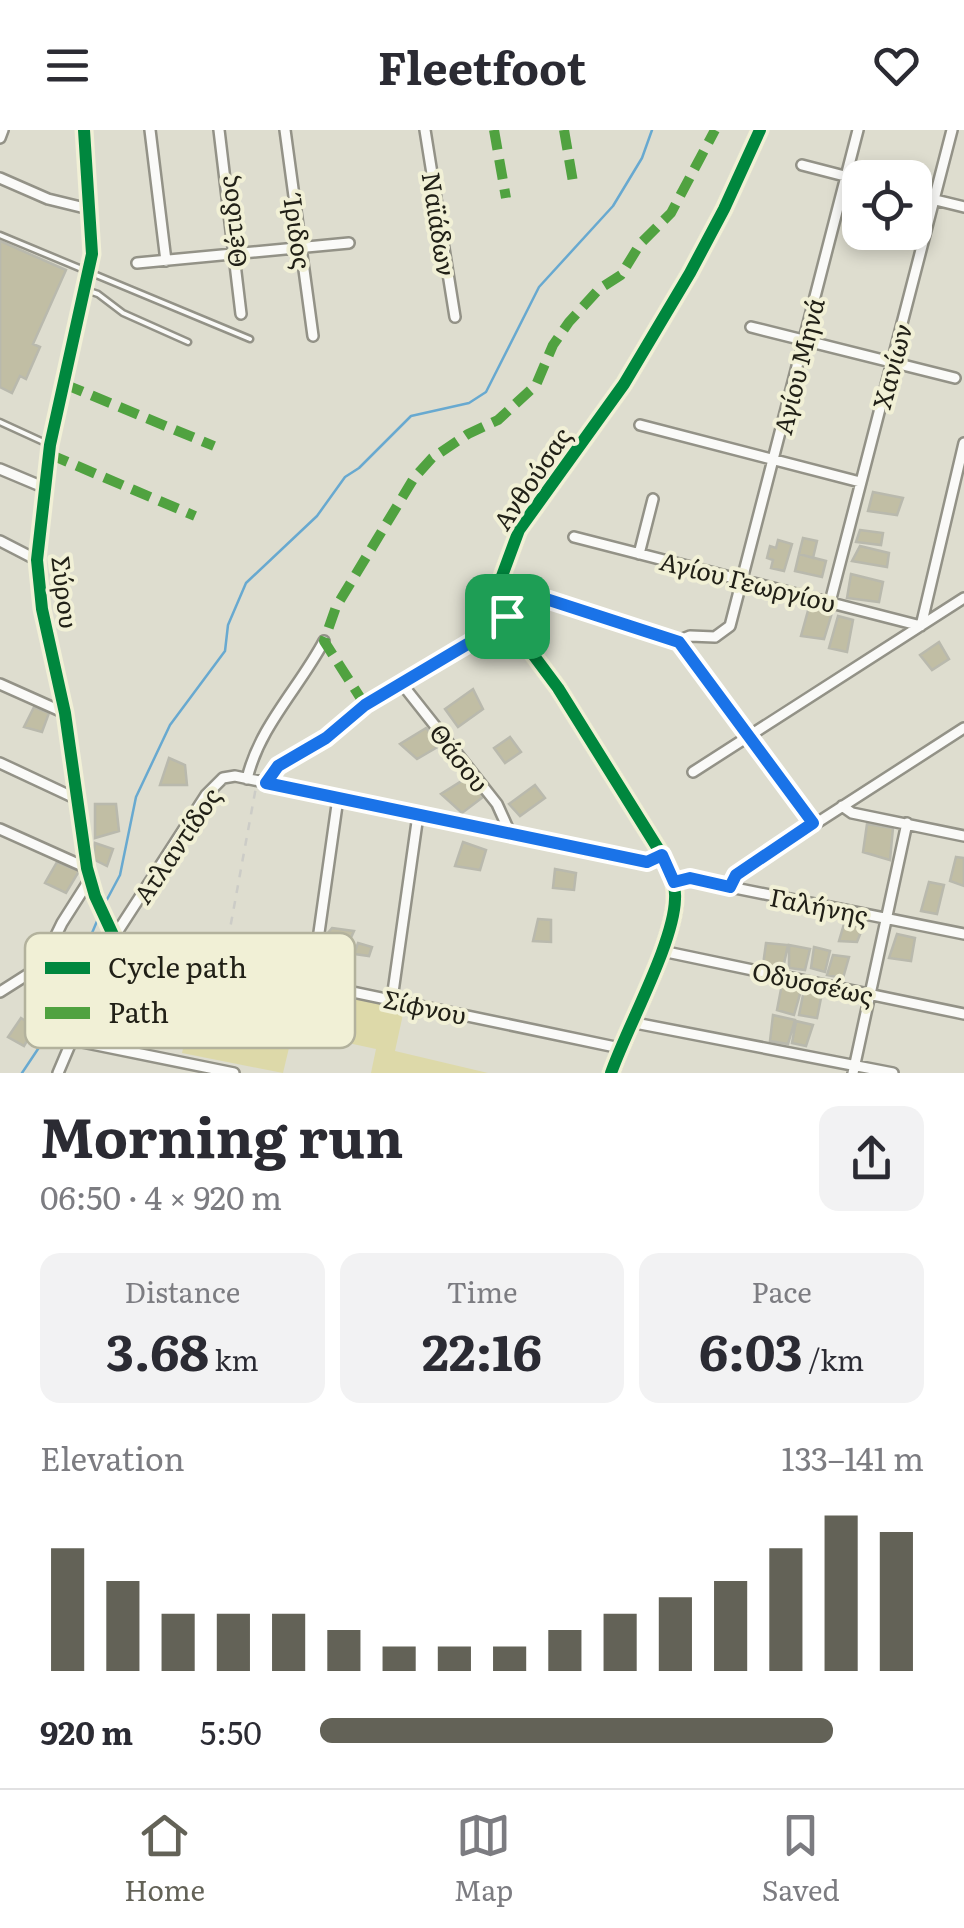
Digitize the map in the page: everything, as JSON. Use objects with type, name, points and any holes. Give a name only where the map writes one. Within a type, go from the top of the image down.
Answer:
[{"type":"street","points":[[0,138],[3,130]]},
{"type":"street","name":"Σύρου","points":[[84,130],[92,237],[89,273],[50,445],[37,560],[42,610],[66,713],[89,874],[112,933]]},
{"type":"street","points":[[150,130],[166,260]]},
{"type":"street","name":"Θέτιδος","points":[[220,130],[241,314]]},
{"type":"street","name":"Ίριδος","points":[[285,130],[313,336]]},
{"type":"street","name":"Ναϊάδων","points":[[425,130],[454,317]]},
{"type":"street","name":"Ανθούσας","points":[[508,618],[502,576],[518,530],[648,346],[708,242],[760,130]]},
{"type":"street","name":"Αγίου Μηνά","points":[[850,160],[858,130]]},
{"type":"street","name":"Χανίων","points":[[830,602],[952,130]]},
{"type":"street","points":[[802,165],[842,176]]},
{"type":"street","points":[[0,178],[48,198],[89,209]]},
{"type":"street","name":"Αγίου Μηνά","points":[[679,642],[690,636],[716,637],[732,621],[842,189]]},
{"type":"street","points":[[934,199],[964,207]]},
{"type":"street","points":[[138,263],[349,244]]},
{"type":"street","points":[[751,327],[955,378]]},
{"type":"street","points":[[640,425],[860,482]]},
{"type":"street","points":[[921,626],[964,443]]},
{"type":"street","points":[[0,469],[43,488]]},
{"type":"street","points":[[639,554],[653,499]]},
{"type":"street","name":"Αγίου Γεωργίου","points":[[574,537],[921,626]]},
{"type":"street","points":[[0,541],[37,560]]},
{"type":"street","name":"Ατλαντίδος","points":[[117,933],[214,784],[223,778],[257,781],[309,750],[353,714],[543,598],[679,642]]},
{"type":"street","points":[[693,772],[964,598]]},
{"type":"street","points":[[508,618],[558,688],[662,855],[674,882],[674,914],[662,951],[611,1073]]},
{"type":"street","points":[[324,641],[252,759],[257,781],[647,862],[662,855]]},
{"type":"street","points":[[679,642],[813,823]]},
{"type":"street","points":[[0,684],[66,713]]},
{"type":"street","name":"Θάσου","points":[[402,684],[497,804],[512,835]]},
{"type":"street","points":[[730,887],[736,875],[964,728]]},
{"type":"street","points":[[0,764],[79,800]]},
{"type":"street","points":[[319,933],[338,798]]},
{"type":"street","points":[[842,806],[852,813],[964,836]]},
{"type":"street","points":[[392,999],[418,815]]},
{"type":"street","points":[[854,1069],[907,824]]},
{"type":"street","points":[[0,829],[89,874],[57,933]]},
{"type":"street","name":"Γαλήνης","points":[[674,882],[690,878],[964,934]]},
{"type":"street","name":"Οδυσσέως","points":[[662,951],[964,1014]]},
{"type":"street","points":[[0,992],[25,979]]},
{"type":"street","name":"Σίφνου","points":[[355,991],[620,1048]]},
{"type":"street","points":[[630,1022],[854,1069],[892,1073]]},
{"type":"street","points":[[58,1073],[69,1048]]},
{"type":"street","points":[[111,1048],[234,1073]]},
{"type":"lane","points":[[0,235],[250,339]]},
{"type":"lane","points":[[86,290],[124,313],[188,342]]},
{"type":"lane","points":[[0,422],[50,445]]},
{"type":"path","points":[[230,933],[257,781]]},
{"type":"shaded area","points":[[355,995],[405,1005],[395,1051],[488,1073],[371,1073],[376,1049],[355,1044]]},
{"type":"shaded area","points":[[183,1048],[289,1048],[283,1073],[182,1053]]},
{"type":"building","points":[[0,241],[66,270],[33,344],[40,347],[26,379],[20,376],[12,393],[0,387]]},
{"type":"building","points":[[873,492],[903,498],[897,515],[868,511]]},
{"type":"building","points":[[860,530],[883,533],[881,545],[856,542]]},
{"type":"building","points":[[803,538],[817,541],[813,558],[799,554]]},
{"type":"building","points":[[778,540],[792,544],[784,571],[771,568],[773,560],[767,558],[770,546],[776,548]]},
{"type":"building","points":[[860,546],[889,553],[887,567],[852,561]]},
{"type":"building","points":[[799,554],[826,561],[822,577],[795,571]]},
{"type":"building","points":[[851,574],[883,582],[879,602],[847,598]]},
{"type":"building","points":[[809,607],[832,613],[824,639],[801,636]]},
{"type":"building","points":[[838,616],[853,620],[847,652],[829,648]]},
{"type":"building","points":[[939,642],[949,659],[932,670],[920,655]]},
{"type":"building","points":[[473,689],[483,709],[458,727],[445,709]]},
{"type":"building","points":[[34,707],[49,713],[42,732],[24,727]]},
{"type":"building","points":[[426,728],[441,745],[417,759],[400,744]]},
{"type":"building","points":[[510,737],[521,752],[505,763],[494,748]]},
{"type":"building","points":[[169,758],[185,765],[187,785],[160,785]]},
{"type":"building","points":[[468,777],[483,797],[462,813],[441,794]]},
{"type":"building","points":[[535,785],[545,798],[520,816],[509,804]]},
{"type":"building","points":[[95,804],[116,804],[119,831],[95,838]]},
{"type":"building","points":[[867,824],[893,828],[890,860],[863,852]]},
{"type":"building","points":[[463,842],[486,850],[480,870],[455,866]]},
{"type":"building","points":[[95,843],[113,849],[107,866],[93,859]]},
{"type":"building","points":[[956,857],[964,858],[964,886],[950,881]]},
{"type":"building","points":[[57,862],[79,871],[66,893],[45,883]]},
{"type":"building","points":[[555,869],[576,873],[574,890],[553,888]]},
{"type":"building","points":[[929,882],[944,885],[937,914],[921,911]]},
{"type":"building","points":[[538,919],[551,920],[551,942],[533,941]]},
{"type":"building","points":[[844,924],[863,927],[857,942],[839,941]]},
{"type":"building","points":[[332,928],[354,931],[353,933],[328,933]]},
{"type":"building","points":[[897,934],[915,938],[911,961],[889,958]]},
{"type":"building","points":[[358,943],[372,947],[369,956],[355,951]]},
{"type":"building","points":[[766,943],[788,945],[783,968],[763,965]]},
{"type":"building","points":[[789,945],[810,949],[805,970],[789,968]]},
{"type":"building","points":[[814,947],[830,951],[825,972],[811,968]]},
{"type":"building","points":[[833,955],[849,957],[843,978],[827,975]]},
{"type":"building","points":[[782,984],[802,987],[794,1015],[777,1010]]},
{"type":"building","points":[[804,990],[822,993],[817,1018],[799,1015]]},
{"type":"building","points":[[773,1015],[795,1020],[788,1044],[770,1041]]},
{"type":"building","points":[[21,1018],[25,1021],[24,1046],[8,1037]]},
{"type":"building","points":[[796,1021],[813,1025],[806,1046],[792,1043]]},
{"type":"waterway","points":[[103,907],[120,875],[136,797],[170,725],[225,651],[228,625],[246,583],[317,516],[345,477],[411,416],[469,403],[486,392],[539,287],[613,206],[642,158],[652,130]]},
{"type":"waterway","points":[[92,933],[100,914]]},
{"type":"waterway","points":[[22,1073],[39,1048]]},
{"type":"marked path","points":[[494,130],[506,198]]},
{"type":"marked path","points":[[564,130],[573,182]]},
{"type":"marked path","points":[[365,705],[324,641],[336,607],[414,478],[432,458],[498,420],[536,385],[553,345],[569,322],[599,289],[621,275],[640,244],[671,213],[715,130]]},
{"type":"marked path","points":[[64,384],[214,446]]},
{"type":"marked path","points":[[49,454],[195,516]]},
{"type":"cycle path","points":[[84,130],[92,254],[50,445],[37,560],[42,609],[65,713],[87,868],[112,933]]},
{"type":"cycle path","points":[[611,1073],[667,938],[675,899],[673,881],[662,855],[558,688],[511,625],[503,601],[502,576],[519,530],[624,384],[690,273],[760,130]]},
{"type":"route","points":[[543,598],[679,642],[813,823],[736,875],[730,887],[690,878],[674,882],[662,855],[647,862],[266,783],[278,766],[309,750],[353,714],[439,664],[508,620],[507,616],[543,598]]}]
